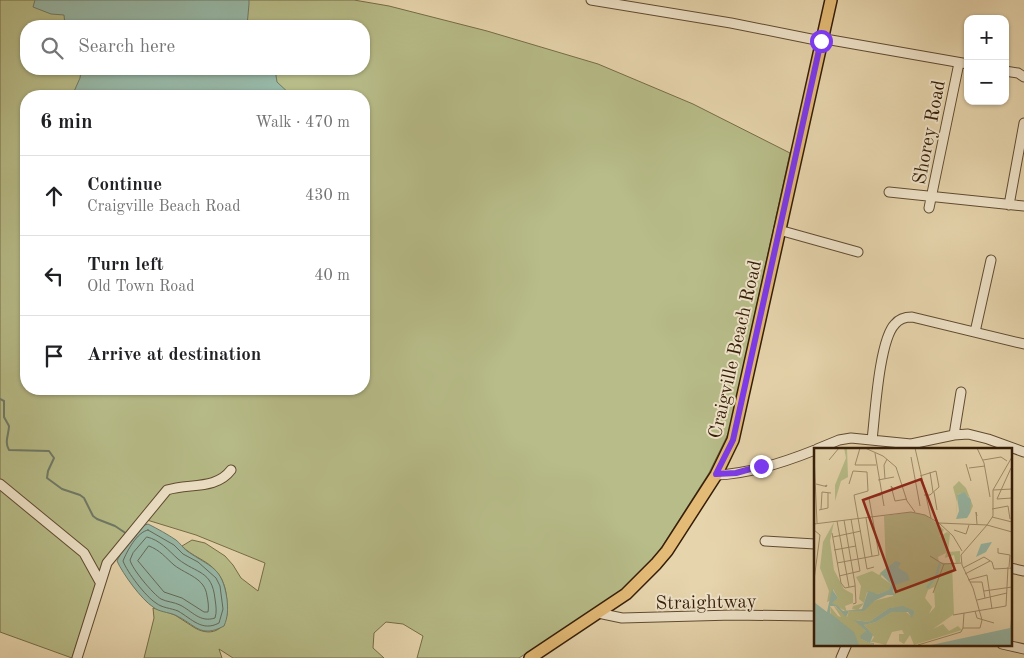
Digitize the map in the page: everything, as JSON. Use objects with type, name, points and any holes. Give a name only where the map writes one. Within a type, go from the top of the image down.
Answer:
[{"type":"main road","name":"Craigville Beach Road","points":[[530,658],[626,594],[656,564],[676,537],[716,474],[733,440],[831,0]]},
{"type":"street","points":[[591,0],[963,64]]},
{"type":"street","name":"Shorey Road","points":[[929,208],[963,64]]},
{"type":"street","points":[[1009,72],[1024,77]]},
{"type":"street","points":[[1009,205],[1024,123]]},
{"type":"street","points":[[889,192],[1024,206]]},
{"type":"street","points":[[779,230],[858,252]]},
{"type":"street","points":[[975,332],[991,260]]},
{"type":"street","points":[[872,440],[883,351],[887,336],[894,325],[906,318],[912,317],[1022,343]]},
{"type":"street","points":[[954,435],[961,392]]},
{"type":"street","points":[[821,448],[839,440],[851,438],[911,444],[954,435],[973,435],[1024,452]]},
{"type":"street","points":[[936,448],[937,439]]},
{"type":"street","points":[[716,474],[736,473],[814,451]]},
{"type":"street","points":[[77,658],[107,563],[129,535],[168,490],[216,482],[226,476],[231,470]]},
{"type":"street","points":[[0,484],[84,553],[100,582]]},
{"type":"street","points":[[765,542],[814,544]]},
{"type":"street","points":[[91,566],[107,563]]},
{"type":"street","name":"Straightway","points":[[598,613],[622,618],[733,615],[814,616]]},
{"type":"street","points":[[841,658],[846,646]]},
{"type":"street","points":[[1011,646],[1024,649]]},
{"type":"green space","points":[[0,0],[39,0],[66,5],[66,20],[20,20],[20,75],[84,75],[78,90],[20,90],[20,395],[370,395],[370,90],[284,90],[273,75],[370,75],[370,20],[246,20],[247,0],[354,0],[389,6],[487,31],[598,64],[693,104],[790,153],[729,432],[709,473],[654,559],[624,589],[519,658],[417,658],[423,636],[403,624],[386,622],[374,633],[373,648],[384,658],[233,658],[219,649],[222,658],[144,658],[154,618],[153,608],[175,615],[202,631],[214,631],[222,626],[225,621],[227,597],[222,579],[212,567],[182,546],[192,540],[205,543],[225,556],[241,578],[258,591],[265,563],[196,535],[147,520],[111,561],[93,593],[72,658],[0,632]]},
{"type":"water","points":[[35,0],[249,0],[248,20],[64,20],[64,15],[51,14],[33,7]]},
{"type":"water","points":[[80,75],[276,75],[277,82],[286,90],[75,90]]},
{"type":"water","points":[[148,524],[176,540],[187,551],[209,565],[218,574],[225,588],[227,599],[227,613],[224,626],[216,630],[203,631],[175,615],[155,609],[143,598],[123,573],[117,561],[133,534]]},
{"type":"waterway","points":[[0,399],[4,401],[4,417],[9,426],[7,441],[9,450],[49,451],[54,458],[47,478],[62,489],[80,495],[84,498],[93,516],[127,534]]},
{"type":"route","points":[[761,466],[736,473],[716,474],[733,440],[821,41]]}]
